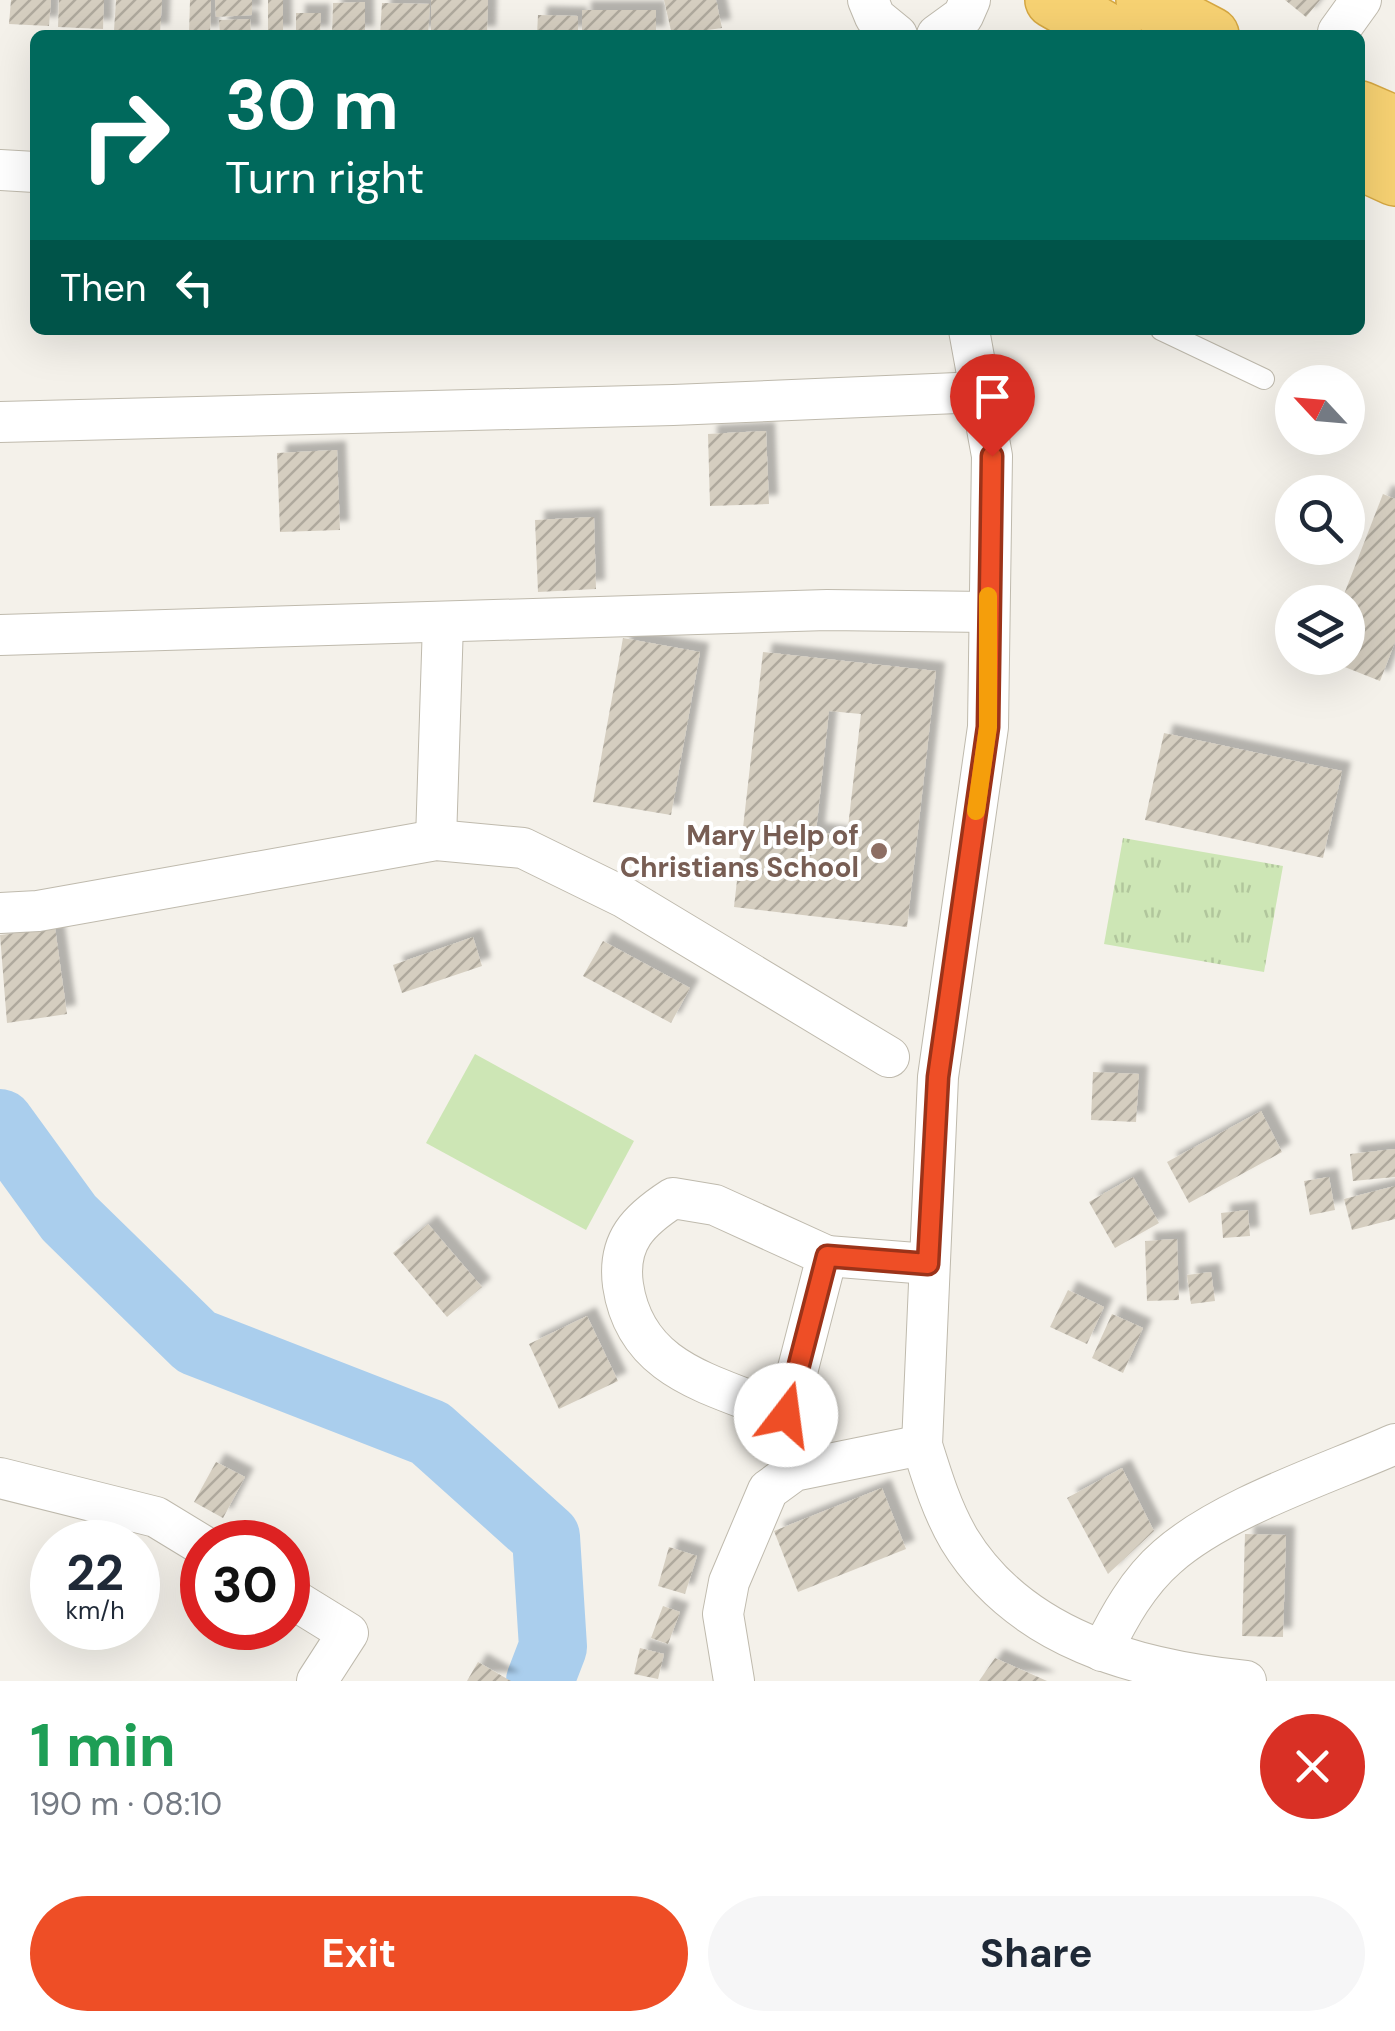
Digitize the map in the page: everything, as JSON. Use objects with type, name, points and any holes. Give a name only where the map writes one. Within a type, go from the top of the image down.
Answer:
[{"type":"highway","points":[[1053,0],[1107,30]]},
{"type":"highway","points":[[1144,0],[1201,30]]},
{"type":"highway","points":[[1365,110],[1395,124]]},
{"type":"highway","points":[[1365,164],[1395,178]]},
{"type":"street","points":[[868,0],[876,17],[891,30]]},
{"type":"street","points":[[947,30],[963,16],[970,0]]},
{"type":"street","points":[[1339,30],[1361,0]]},
{"type":"street","points":[[0,170],[30,172]]},
{"type":"street","points":[[971,335],[992,456],[988,727],[938,1077],[922,1445],[938,1496],[960,1541],[998,1586],[1035,1621],[1102,1651],[1171,1674],[1246,1681]]},
{"type":"street","points":[[0,422],[673,405],[980,392]]},
{"type":"street","points":[[0,635],[827,610],[987,612]]},
{"type":"street","points":[[436,840],[443,623]]},
{"type":"street","points":[[0,913],[38,911],[436,840],[523,848],[624,898],[889,1057]]},
{"type":"street","points":[[786,1415],[693,1377],[652,1351],[628,1318],[621,1266],[639,1220],[672,1198],[714,1205],[827,1256],[928,1264]]},
{"type":"street","points":[[794,1471],[786,1415],[827,1256]]},
{"type":"street","points":[[1102,1651],[1126,1604],[1167,1556],[1218,1523],[1395,1444]]},
{"type":"street","points":[[734,1681],[723,1614],[729,1582],[768,1490],[794,1471],[922,1445]]},
{"type":"street","points":[[0,1478],[156,1517],[180,1532]]},
{"type":"street","points":[[310,1609],[348,1632],[317,1681]]},
{"type":"lane","points":[[1119,30],[1136,0]]},
{"type":"lane","points":[[1172,335],[1264,379]]},
{"type":"green space","points":[[1123,838],[1283,866],[1264,972],[1104,944]]},
{"type":"green space","points":[[475,1054],[634,1141],[586,1230],[426,1143]]},
{"type":"building","points":[[11,0],[51,0],[49,26],[9,24]]},
{"type":"building","points":[[59,0],[104,0],[103,29],[58,27]]},
{"type":"building","points":[[116,0],[162,0],[160,30],[114,30]]},
{"type":"building","points":[[190,0],[211,0],[210,30],[189,30]]},
{"type":"building","points":[[215,0],[252,0],[252,15],[216,17]]},
{"type":"building","points":[[268,0],[283,0],[283,30],[268,30]]},
{"type":"building","points":[[431,0],[488,0],[487,30],[431,30]]},
{"type":"building","points":[[664,0],[716,0],[722,28],[671,30]]},
{"type":"building","points":[[1285,0],[1320,0],[1306,17]]},
{"type":"building","points":[[365,2],[365,30],[332,30],[333,3]]},
{"type":"building","points":[[382,3],[430,4],[428,30],[380,30]]},
{"type":"building","points":[[582,10],[656,10],[656,30],[582,30]]},
{"type":"building","points":[[296,13],[321,13],[320,30],[296,30]]},
{"type":"building","points":[[538,15],[578,16],[578,30],[537,30]]},
{"type":"building","points":[[250,19],[251,30],[220,30],[219,20]]},
{"type":"building","points":[[766,431],[769,504],[710,506],[708,434]]},
{"type":"building","points":[[337,450],[340,530],[280,532],[277,453]]},
{"type":"building","points":[[1383,494],[1395,499],[1395,642],[1380,681],[1365,675],[1365,585],[1348,585],[1355,565],[1365,565],[1365,540]]},
{"type":"building","points":[[594,517],[596,589],[538,592],[535,520]]},
{"type":"building","points":[[623,638],[700,652],[671,815],[593,802]]},
{"type":"building","points":[[763,652],[936,671],[907,927],[734,907]],"holes":[[[829,711],[861,714],[847,836],[816,832]]]},
{"type":"building","points":[[1164,733],[1342,771],[1323,858],[1145,820]]},
{"type":"building","points":[[55,928],[67,1014],[7,1023],[0,935]]},
{"type":"building","points":[[473,937],[482,966],[402,993],[393,965]]},
{"type":"building","points":[[603,941],[690,988],[671,1023],[583,976]]},
{"type":"building","points":[[1093,1072],[1139,1074],[1136,1122],[1091,1120]]},
{"type":"building","points":[[1261,1111],[1282,1152],[1189,1203],[1167,1162]]},
{"type":"building","points":[[1395,1149],[1395,1177],[1353,1181],[1350,1154]]},
{"type":"building","points":[[1133,1177],[1159,1223],[1115,1248],[1089,1202]]},
{"type":"building","points":[[1329,1177],[1335,1210],[1310,1215],[1304,1181]]},
{"type":"building","points":[[1395,1186],[1395,1219],[1352,1230],[1344,1199]]},
{"type":"building","points":[[1248,1210],[1250,1236],[1223,1238],[1221,1213]]},
{"type":"building","points":[[428,1224],[482,1287],[447,1317],[393,1253]]},
{"type":"building","points":[[1177,1239],[1179,1300],[1147,1301],[1145,1241]]},
{"type":"building","points":[[1211,1272],[1215,1301],[1191,1304],[1187,1275]]},
{"type":"building","points":[[1068,1290],[1104,1307],[1087,1344],[1050,1327]]},
{"type":"building","points":[[1112,1314],[1143,1328],[1123,1373],[1092,1358]]},
{"type":"building","points":[[587,1316],[618,1381],[559,1409],[529,1344]]},
{"type":"building","points":[[216,1462],[245,1477],[223,1518],[194,1502]]},
{"type":"building","points":[[1122,1468],[1154,1531],[1108,1574],[1067,1498]]},
{"type":"building","points":[[882,1488],[906,1549],[798,1592],[774,1531]]},
{"type":"building","points":[[1245,1534],[1286,1535],[1283,1637],[1242,1636]]},
{"type":"building","points":[[669,1547],[697,1556],[685,1594],[658,1586]]},
{"type":"building","points":[[663,1606],[680,1612],[668,1644],[651,1638]]},
{"type":"building","points":[[640,1648],[664,1654],[658,1679],[634,1674]]},
{"type":"building","points":[[995,1658],[1047,1681],[979,1681]]},
{"type":"building","points":[[478,1662],[511,1681],[467,1681]]},
{"type":"waterway","points":[[0,1123],[69,1218],[196,1342],[430,1433],[546,1537],[553,1647],[540,1681]]},
{"type":"slow traffic","points":[[976,811],[988,727],[988,596]]},
{"type":"place","name":"Mary Help of Christians School","points":[[879,851]]},
{"type":"route","points":[[786,1415],[827,1256],[928,1264],[938,1077],[988,727],[992,456]]}]
